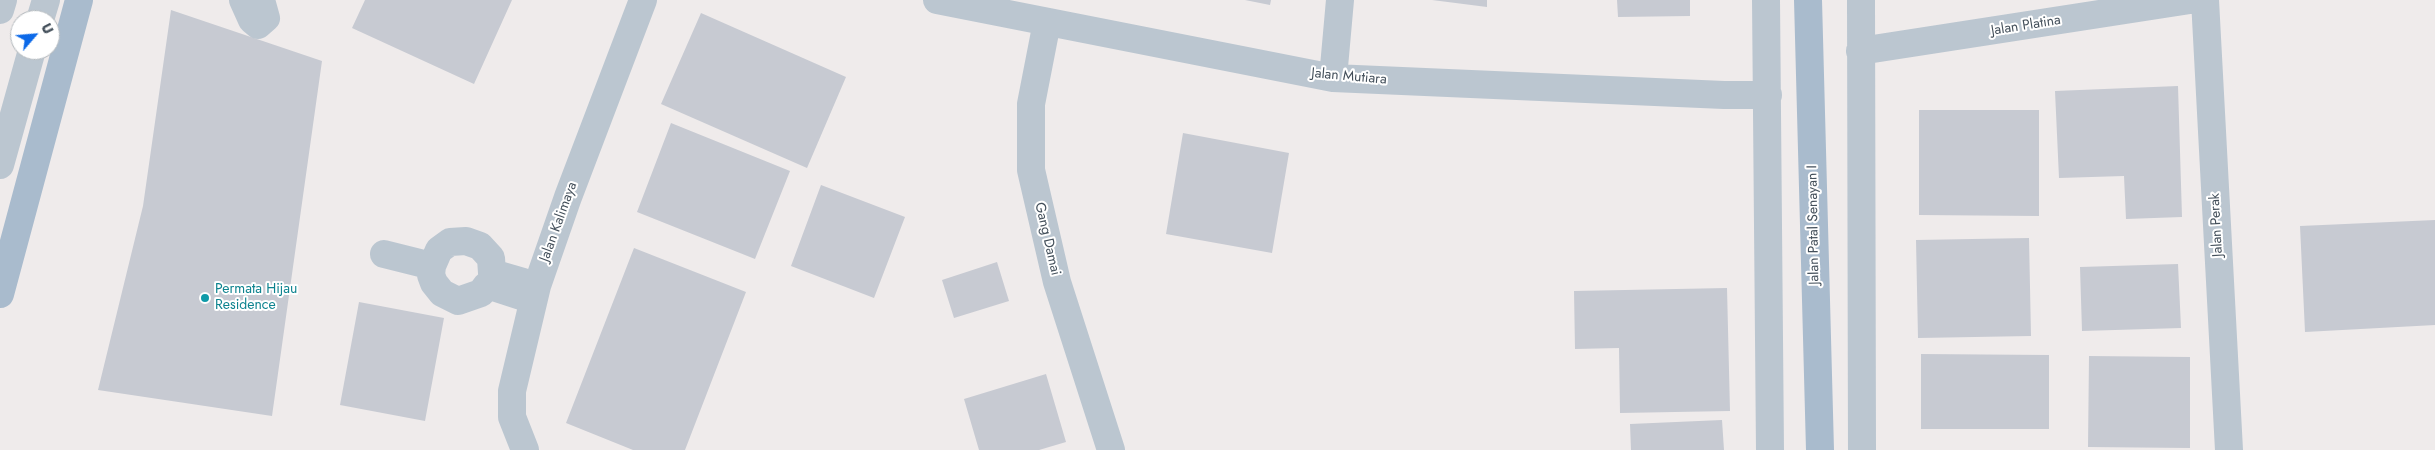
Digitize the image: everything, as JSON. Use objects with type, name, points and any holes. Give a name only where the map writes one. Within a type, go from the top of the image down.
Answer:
[{"type":"main road","points":[[0,294],[80,0]]},
{"type":"main road","name":"Jalan Patal Senayan I","points":[[1808,0],[1820,450]]},
{"type":"street","points":[[0,10],[3,0]]},
{"type":"street","points":[[243,0],[252,20],[258,25],[266,18],[261,0]]},
{"type":"street","name":"Jalan Kalimaya","points":[[525,450],[512,417],[512,391],[535,293],[568,197],[643,0]]},
{"type":"street","name":"Jalan Mutiara","points":[[937,0],[1334,78],[1768,95]]},
{"type":"street","points":[[1334,78],[1340,0]]},
{"type":"street","points":[[1766,0],[1770,450]]},
{"type":"street","points":[[1861,0],[1862,450]]},
{"type":"street","name":"Jalan Platina","points":[[1860,51],[2190,0]]},
{"type":"street","name":"Jalan Perak","points":[[2205,0],[2229,450]]},
{"type":"street","name":"Gang Damai","points":[[1046,22],[1031,104],[1031,170],[1057,282],[1111,450]]},
{"type":"street","points":[[0,165],[29,60]]},
{"type":"street","points":[[466,241],[480,246],[491,258],[492,273],[535,293],[487,285],[481,293],[472,298],[458,301],[453,300],[442,293],[434,283],[431,275],[432,266],[439,250],[450,242],[466,241]]},
{"type":"street","points":[[384,254],[432,266]]},
{"type":"building","points":[[365,0],[512,0],[474,84],[352,28]]},
{"type":"building","points":[[1245,0],[1271,0],[1270,5]]},
{"type":"building","points":[[1432,0],[1487,0],[1487,7]]},
{"type":"building","points":[[1617,0],[1690,0],[1690,16],[1618,17]]},
{"type":"building","name":"Permata Hijau Residence","points":[[171,10],[322,61],[272,416],[98,390],[143,206]]},
{"type":"building","points":[[701,13],[846,77],[807,168],[661,104]]},
{"type":"building","points":[[2178,86],[2182,217],[2126,219],[2124,176],[2059,178],[2055,91]]},
{"type":"building","points":[[1919,110],[2039,110],[2039,216],[1919,215]]},
{"type":"building","points":[[671,123],[790,171],[755,259],[637,212]]},
{"type":"building","points":[[1183,133],[1289,153],[1272,253],[1166,234]]},
{"type":"building","points":[[821,185],[905,217],[874,298],[791,266]]},
{"type":"building","points":[[2435,220],[2435,325],[2305,332],[2300,226]]},
{"type":"building","points":[[2029,238],[2031,336],[1918,338],[1916,240]]},
{"type":"building","points":[[634,248],[746,292],[685,450],[633,450],[566,423]]},
{"type":"building","points":[[997,262],[1009,301],[954,318],[942,280]]},
{"type":"building","points":[[2178,264],[2181,328],[2082,331],[2080,267]]},
{"type":"building","points":[[1727,288],[1730,411],[1620,413],[1619,348],[1575,349],[1574,291]]},
{"type":"building","points":[[359,302],[444,318],[425,421],[340,405]]},
{"type":"building","points":[[1921,354],[2049,355],[2049,429],[1921,429]]},
{"type":"building","points":[[2089,356],[2190,357],[2190,448],[2088,447]]},
{"type":"building","points":[[1046,374],[1066,442],[1039,450],[979,450],[964,399]]},
{"type":"building","points":[[1722,420],[1724,450],[1631,450],[1630,424]]},
{"type":"place","name":"Permata Hijau Residence","points":[[205,298]]}]
